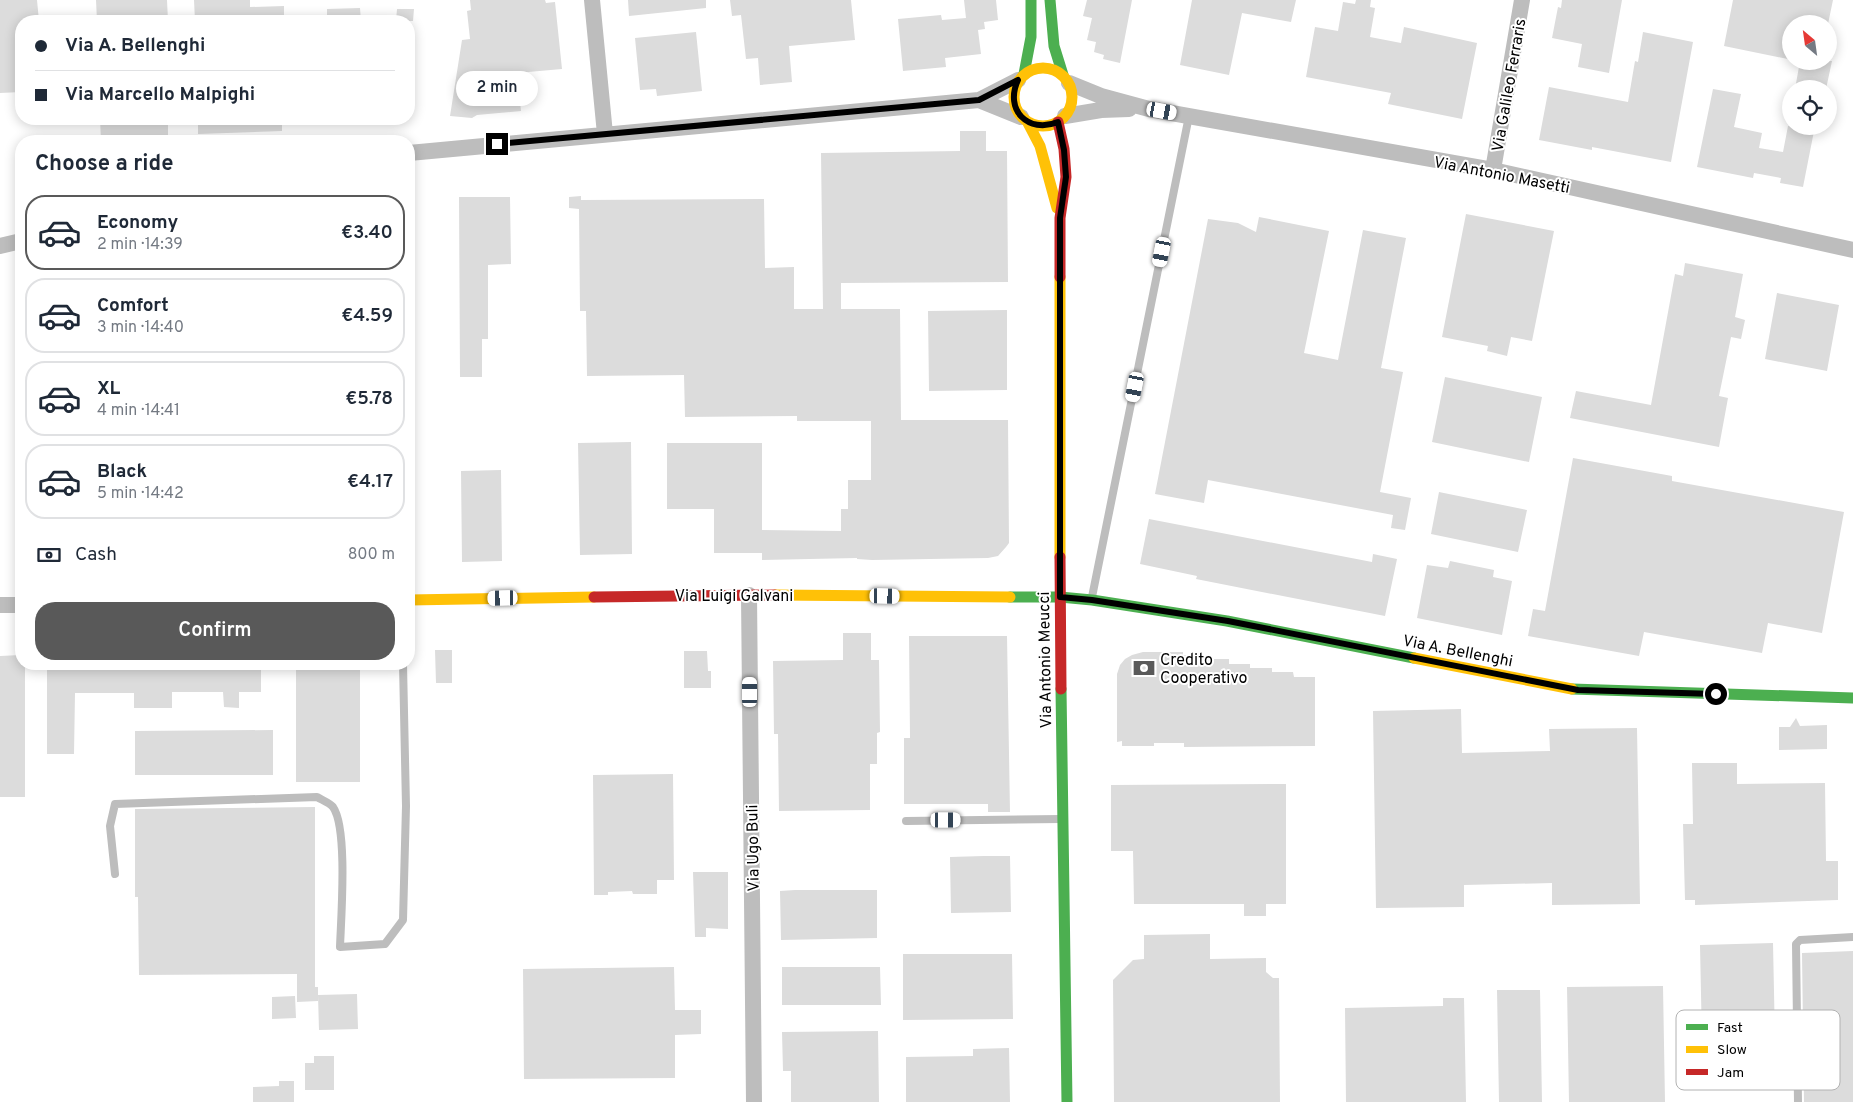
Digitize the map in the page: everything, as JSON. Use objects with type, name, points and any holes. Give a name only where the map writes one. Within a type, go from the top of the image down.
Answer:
[{"type":"street","points":[[592,0],[605,134]]},
{"type":"street","points":[[1025,120],[1015,106],[1013,97],[1031,46],[1033,22],[1031,0]]},
{"type":"street","points":[[979,100],[1041,126],[1061,119],[1070,109],[1072,100],[1054,46],[1050,0]]},
{"type":"street","name":"Via Galileo Ferraris","points":[[1493,170],[1522,0]]},
{"type":"street","points":[[415,152],[979,100],[1031,70],[1048,68],[1066,79]]},
{"type":"street","name":"Via Antonio Masetti","points":[[1066,79],[1102,96],[1149,109],[1493,170],[1853,250]]},
{"type":"street","name":"Via Antonio Masetti","points":[[1061,119],[1101,110],[1149,109]]},
{"type":"street","name":"Via Antonio Meucci","points":[[1061,119],[1066,177],[1060,218],[1060,597],[1068,1035],[1067,1102]]},
{"type":"street","name":"Via Antonio Meucci","points":[[1025,120],[1040,146],[1060,218]]},
{"type":"street","points":[[0,246],[15,242]]},
{"type":"street","name":"Via Luigi Galvani","points":[[415,600],[749,595],[1060,597]]},
{"type":"street","name":"Via Ugo Buli","points":[[749,595],[754,1102]]},
{"type":"street","name":"Via A. Bellenghi","points":[[1060,597],[1092,600],[1228,621],[1578,690],[1853,698]]},
{"type":"street","points":[[0,605],[15,605]]},
{"type":"lane","points":[[1092,600],[1189,116]]},
{"type":"lane","points":[[115,874],[110,826],[115,804],[317,797],[333,806],[340,820],[342,839],[340,947],[384,944],[403,920],[406,806],[403,670]]},
{"type":"lane","points":[[906,821],[1063,819]]},
{"type":"lane","points":[[1797,1010],[1796,944],[1800,940],[1853,937]]},
{"type":"building","points":[[0,0],[37,0],[38,15],[15,15],[15,92],[0,93]]},
{"type":"building","points":[[96,0],[167,0],[168,15],[97,15]]},
{"type":"building","points":[[194,0],[250,0],[250,7],[284,6],[284,15],[195,15]]},
{"type":"building","points":[[470,0],[545,0],[546,3],[555,2],[562,69],[517,73],[521,111],[477,115],[472,118],[450,116],[462,40],[470,39],[467,11],[471,10]]},
{"type":"building","points":[[628,0],[706,0],[706,8],[629,16]]},
{"type":"building","points":[[730,0],[851,0],[855,40],[789,46],[792,82],[760,85],[758,58],[746,59],[741,15],[732,16]]},
{"type":"building","points":[[964,0],[996,0],[998,20],[984,22],[985,29],[978,30],[981,54],[945,58],[946,67],[903,71],[898,19],[941,15],[942,20],[966,18]]},
{"type":"building","points":[[1087,0],[1132,0],[1120,63],[1103,59],[1104,55],[1094,52],[1096,42],[1087,40],[1092,18],[1083,16]]},
{"type":"building","points":[[1192,0],[1296,0],[1291,22],[1242,13],[1229,75],[1180,65]]},
{"type":"building","points":[[1356,0],[1371,0],[1370,7],[1375,8],[1370,37],[1401,43],[1404,27],[1477,43],[1462,119],[1388,104],[1391,93],[1306,77],[1315,27],[1338,31],[1343,2],[1355,4]]},
{"type":"building","points":[[1562,0],[1622,0],[1609,73],[1578,67],[1582,44],[1552,38],[1558,7],[1561,8]]},
{"type":"building","points":[[1733,0],[1833,0],[1830,15],[1782,15],[1782,58],[1724,46]]},
{"type":"building","points":[[360,8],[361,15],[327,15],[327,9]]},
{"type":"building","points":[[397,9],[414,9],[414,15],[396,15]]},
{"type":"building","points":[[696,32],[702,91],[657,96],[656,89],[640,90],[635,38]]},
{"type":"building","points":[[1643,32],[1693,42],[1671,162],[1592,147],[1592,150],[1539,140],[1549,87],[1628,102],[1635,61],[1638,62]]},
{"type":"building","points":[[1798,70],[1830,70],[1828,80],[1797,80]]},
{"type":"building","points":[[1713,89],[1741,94],[1734,127],[1762,133],[1759,148],[1783,152],[1786,135],[1813,135],[1803,187],[1780,183],[1781,178],[1754,173],[1753,178],[1697,167]]},
{"type":"building","points":[[100,125],[168,125],[168,135],[101,135]]},
{"type":"building","points":[[198,125],[282,125],[282,131],[198,134]]},
{"type":"building","points":[[960,131],[986,131],[986,151],[1007,151],[1008,282],[841,283],[841,309],[900,309],[901,420],[1008,420],[1009,543],[998,556],[988,558],[762,560],[762,553],[714,553],[714,509],[667,509],[667,443],[762,443],[762,530],[841,531],[841,509],[848,509],[848,480],[871,480],[871,421],[797,421],[797,416],[685,417],[684,375],[587,376],[586,311],[580,311],[579,209],[569,208],[569,197],[581,196],[581,200],[764,199],[765,268],[794,267],[794,309],[823,309],[821,153],[960,151]]},
{"type":"building","points":[[459,197],[510,197],[511,264],[488,265],[488,339],[482,339],[482,377],[460,377]]},
{"type":"building","points":[[1466,214],[1554,231],[1532,341],[1511,337],[1507,356],[1487,351],[1488,346],[1442,337]]},
{"type":"building","points":[[1259,217],[1329,231],[1304,353],[1338,360],[1363,230],[1406,238],[1381,368],[1403,372],[1380,492],[1411,498],[1405,530],[1391,528],[1393,515],[1208,480],[1204,503],[1155,494],[1208,219],[1238,223],[1256,232]]},
{"type":"building","points":[[1685,263],[1743,274],[1735,317],[1745,320],[1741,339],[1731,337],[1719,396],[1728,398],[1719,447],[1570,418],[1576,391],[1651,405],[1675,274],[1683,276]]},
{"type":"building","points":[[1777,293],[1839,305],[1827,371],[1765,359]]},
{"type":"building","points":[[1007,310],[1007,390],[929,391],[928,311]]},
{"type":"building","points":[[1445,377],[1542,397],[1529,462],[1432,442]]},
{"type":"building","points":[[631,442],[632,554],[580,555],[578,443]]},
{"type":"building","points":[[1573,458],[1672,476],[1672,481],[1844,512],[1822,633],[1768,623],[1762,653],[1644,632],[1639,656],[1528,636],[1533,609],[1545,611]]},
{"type":"building","points":[[501,470],[502,561],[462,562],[461,471]]},
{"type":"building","points":[[1439,492],[1527,510],[1518,552],[1431,534]]},
{"type":"building","points":[[1149,519],[1372,562],[1373,554],[1397,559],[1385,616],[1196,579],[1197,576],[1140,564]]},
{"type":"building","points":[[1450,561],[1494,570],[1493,577],[1512,581],[1502,635],[1417,618],[1427,565],[1448,568]]},
{"type":"building","points":[[843,633],[871,633],[871,660],[879,660],[880,732],[877,733],[877,764],[870,764],[870,810],[779,811],[778,734],[774,734],[773,661],[843,660]]},
{"type":"building","points":[[909,636],[1007,636],[1010,812],[988,812],[988,804],[904,804],[904,738],[910,738]]},
{"type":"building","points":[[435,650],[452,650],[452,683],[436,683]]},
{"type":"building","points":[[684,651],[707,651],[708,671],[711,671],[711,688],[684,688]]},
{"type":"building","points":[[1143,652],[1183,652],[1183,655],[1207,655],[1207,659],[1229,659],[1229,664],[1250,664],[1250,668],[1272,668],[1272,672],[1293,672],[1294,677],[1315,677],[1315,746],[1184,747],[1184,743],[1154,743],[1154,746],[1122,746],[1122,741],[1117,742],[1117,674],[1120,665],[1125,659]]},
{"type":"building","points":[[15,655],[15,670],[25,670],[25,797],[0,797],[0,656]]},
{"type":"building","points":[[47,670],[261,670],[261,692],[239,692],[239,708],[224,707],[223,692],[172,692],[172,708],[134,708],[134,693],[75,693],[74,754],[47,754]]},
{"type":"building","points":[[296,670],[360,670],[360,782],[296,782]]},
{"type":"building","points":[[1461,709],[1462,753],[1550,751],[1549,729],[1637,728],[1640,904],[1552,905],[1552,883],[1464,885],[1464,907],[1376,908],[1373,711]]},
{"type":"building","points":[[1796,718],[1800,726],[1827,725],[1827,749],[1779,750],[1779,727],[1790,727]]},
{"type":"building","points":[[273,730],[273,775],[135,775],[135,731]]},
{"type":"building","points":[[1692,763],[1737,763],[1737,784],[1825,783],[1826,861],[1838,861],[1838,900],[1695,905],[1695,900],[1685,900],[1683,824],[1693,824]]},
{"type":"building","points":[[673,774],[674,880],[657,880],[657,894],[633,894],[632,891],[608,892],[608,895],[594,895],[593,775]]},
{"type":"building","points":[[1286,784],[1286,904],[1266,904],[1266,916],[1244,916],[1244,904],[1134,904],[1133,851],[1111,851],[1111,785]]},
{"type":"building","points":[[315,807],[315,987],[318,987],[318,1001],[297,1002],[297,974],[139,975],[138,897],[135,897],[135,809]]},
{"type":"building","points":[[1010,856],[1011,912],[951,913],[950,857]]},
{"type":"building","points":[[693,872],[728,872],[728,929],[706,928],[706,937],[695,937]]},
{"type":"building","points":[[877,890],[877,938],[781,940],[780,891]]},
{"type":"building","points":[[1210,934],[1210,959],[1266,958],[1266,972],[1273,978],[1279,978],[1280,1102],[1114,1102],[1113,980],[1133,960],[1144,959],[1144,935]]},
{"type":"building","points":[[1773,943],[1774,1010],[1701,1010],[1700,945]]},
{"type":"building","points":[[1853,951],[1853,1102],[1804,1102],[1804,1090],[1840,1090],[1840,1010],[1803,1010],[1802,953]]},
{"type":"building","points":[[903,954],[1012,954],[1013,1019],[903,1020]]},
{"type":"building","points":[[674,967],[675,1010],[701,1010],[701,1034],[675,1035],[675,1078],[524,1079],[523,969]]},
{"type":"building","points":[[782,967],[880,967],[881,1005],[782,1005]]},
{"type":"building","points":[[1663,986],[1665,1102],[1569,1102],[1567,987]]},
{"type":"building","points":[[1497,990],[1540,990],[1542,1102],[1499,1102]]},
{"type":"building","points":[[357,994],[358,1029],[319,1030],[318,995]]},
{"type":"building","points":[[295,996],[296,1018],[272,1019],[272,997]]},
{"type":"building","points":[[1443,998],[1464,998],[1466,1102],[1346,1102],[1345,1008],[1443,1006]]},
{"type":"building","points":[[878,1031],[879,1102],[791,1102],[791,1071],[783,1071],[782,1032]]},
{"type":"building","points":[[1009,1048],[1010,1102],[906,1102],[906,1057],[973,1056],[973,1049]]},
{"type":"building","points":[[314,1056],[334,1056],[334,1090],[305,1090],[305,1063],[314,1063]]},
{"type":"building","points":[[279,1081],[294,1081],[294,1102],[253,1102],[253,1087],[279,1086]]},
{"type":"traffic: fast","points":[[1024,74],[1031,37],[1031,0]]},
{"type":"traffic: fast","points":[[1050,0],[1054,46],[1063,75]]},
{"type":"traffic: fast","points":[[1010,597],[1060,597],[1092,600],[1227,621],[1414,658]]},
{"type":"traffic: fast","points":[[1061,689],[1067,1102]]},
{"type":"traffic: fast","points":[[1572,689],[1853,698]]},
{"type":"traffic: slow","points":[[1037,68],[1049,68],[1064,76],[1072,91],[1072,97],[1072,103],[1064,118],[1049,126],[1037,126],[1022,118],[1014,103],[1014,91],[1022,76],[1037,68]]},
{"type":"traffic: slow","points":[[1028,123],[1040,146],[1057,208]]},
{"type":"traffic: slow","points":[[1060,277],[1060,557]]},
{"type":"traffic: slow","points":[[775,595],[1010,597]]},
{"type":"traffic: slow","points":[[415,600],[594,597]]},
{"type":"traffic: slow","points":[[1414,658],[1572,689]]},
{"type":"traffic: jam","points":[[1058,122],[1064,149],[1066,177],[1060,218],[1060,277]]},
{"type":"traffic: jam","points":[[1060,557],[1061,689]]},
{"type":"traffic: jam","points":[[594,597],[775,595]]},
{"type":"place","name":"Credito Cooperativo","points":[[1144,668]]},
{"type":"route","points":[[497,144],[979,100],[998,92],[1018,80],[1013,97],[1019,114],[1028,123],[1041,126],[1058,122],[1064,150],[1066,177],[1060,218],[1060,597],[1092,600],[1228,621],[1578,690],[1716,694]]}]
